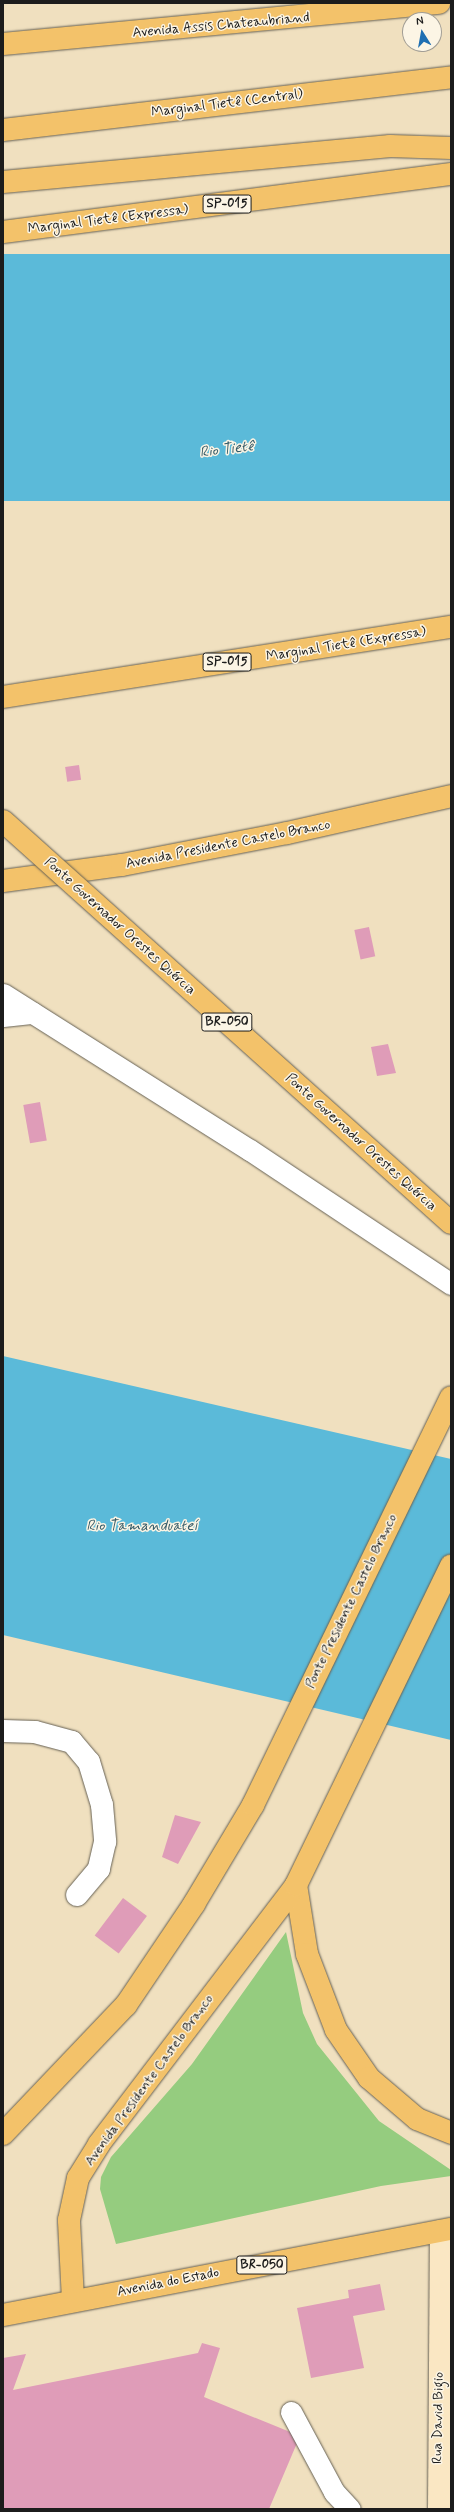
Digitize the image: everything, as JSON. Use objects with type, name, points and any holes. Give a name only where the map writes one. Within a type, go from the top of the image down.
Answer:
[{"type":"highway","name":"Avenida Assis Chateaubriand","points":[[3,44],[439,3]]},
{"type":"highway","name":"Marginal Tietê (Central)","points":[[3,130],[451,77]]},
{"type":"highway","points":[[3,182],[390,146],[451,148]]},
{"type":"highway","name":"Marginal Tietê (Expressa)","points":[[3,232],[451,174]]},
{"type":"highway","name":"Marginal Tietê (Expressa)","points":[[3,697],[451,627]]},
{"type":"highway","name":"Avenida Presidente Castelo Branco","points":[[3,881],[122,865],[272,836],[451,796]]},
{"type":"highway","name":"Ponte Governador Orestes Quércia","points":[[3,821],[451,1223]]},
{"type":"highway","name":"Ponte Presidente Castelo Branco","points":[[3,2134],[126,2006],[194,1904],[253,1805],[451,1398]]},
{"type":"highway","points":[[451,1566],[296,1885],[307,1954],[336,2030],[369,2078],[417,2119],[451,2134]]},
{"type":"highway","name":"Avenida Presidente Castelo Branco","points":[[73,2300],[69,2220],[78,2178],[99,2144],[296,1885]]},
{"type":"highway","name":"Avenida do Estado","points":[[3,2315],[73,2300],[446,2230]]},
{"type":"street","points":[[3,1731],[35,1732],[72,1742],[88,1762],[102,1805],[105,1842],[99,1869],[77,1895]]},
{"type":"street","name":"Rua David Bigio","points":[[437,2508],[446,2230]]},
{"type":"lane","points":[[3,994],[250,1150],[451,1284]]},
{"type":"lane","points":[[3,1016],[33,1013]]},
{"type":"lane","points":[[291,2412],[334,2492],[350,2509]]},
{"type":"green space","points":[[286,1932],[303,2013],[317,2044],[379,2121],[451,2170],[451,2176],[381,2186],[116,2244],[100,2189],[101,2177],[111,2157],[192,2064]]},
{"type":"water","name":"Rio Tietê","points":[[3,254],[451,254],[451,501],[3,501]]},
{"type":"water","name":"Rio Tamanduateí","points":[[3,1356],[451,1459],[451,1740],[3,1635]]},
{"type":"building","points":[[79,765],[81,780],[67,782],[65,767]]},
{"type":"building","points":[[369,927],[375,956],[361,959],[354,930]]},
{"type":"building","points":[[388,1044],[396,1073],[377,1076],[371,1047]]},
{"type":"building","points":[[40,1102],[47,1140],[30,1143],[23,1105]]},
{"type":"building","points":[[175,1815],[201,1822],[178,1864],[162,1857]]},
{"type":"building","points":[[123,1898],[147,1916],[119,1954],[95,1936]]},
{"type":"building","points":[[380,2284],[385,2310],[353,2316],[364,2368],[311,2378],[297,2308],[349,2298],[348,2290]]},
{"type":"building","points":[[202,2343],[220,2348],[204,2397],[300,2436],[269,2509],[3,2509],[3,2358],[26,2354],[13,2390],[198,2353]]}]
